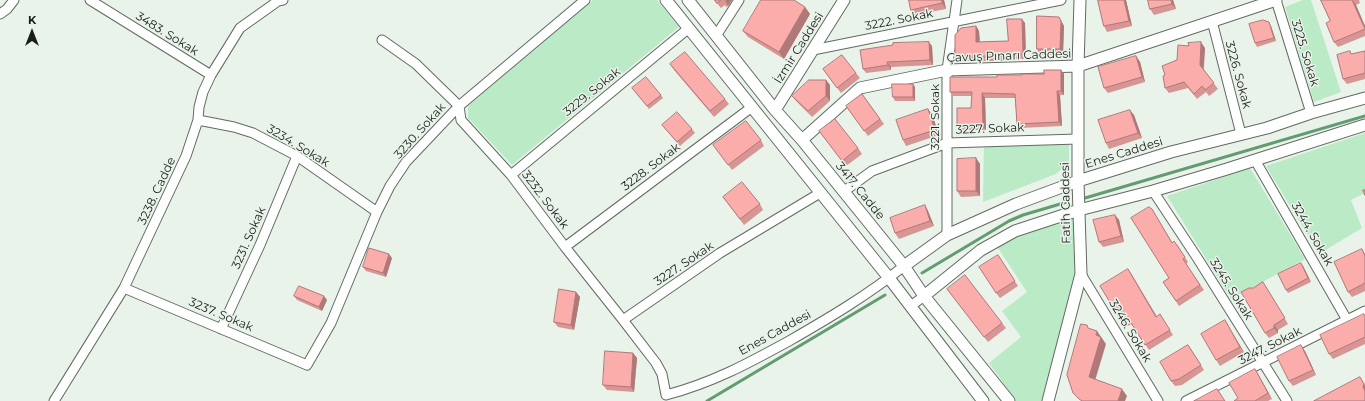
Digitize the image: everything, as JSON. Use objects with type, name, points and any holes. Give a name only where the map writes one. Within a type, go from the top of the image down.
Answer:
[{"type":"street","points":[[0,14],[7,9],[14,0]]},
{"type":"street","name":"3483. Sokak","points":[[90,0],[211,75]]},
{"type":"street","name":"3238. Cadde","points":[[54,401],[124,288],[186,156],[198,120],[203,92],[211,75],[240,28],[278,1],[283,0]]},
{"type":"street","name":"3230. Sokak","points":[[307,365],[330,323],[377,212],[390,186],[406,162],[459,106],[585,0]]},
{"type":"street","points":[[666,0],[889,278],[983,401]]},
{"type":"street","name":"3417. Cadde","points":[[688,0],[775,110],[802,140],[904,266],[924,296],[1009,401]]},
{"type":"street","points":[[716,36],[739,0]]},
{"type":"street","name":"İzmir Caddesi","points":[[775,110],[844,0]]},
{"type":"street","name":"3221. Sokak","points":[[947,235],[947,70],[957,0]]},
{"type":"street","name":"3222. Sokak","points":[[813,50],[1061,0]]},
{"type":"street","name":"Fatih Caddesi","points":[[1048,401],[1081,274],[1078,180],[1078,66],[1080,0]]},
{"type":"street","name":"Çavuş Pınarı Caddesi","points":[[802,140],[860,88],[947,70],[1078,66],[1276,0]]},
{"type":"street","name":"3225. Sokak","points":[[1276,0],[1312,113]]},
{"type":"street","name":"3226. Sokak","points":[[1212,21],[1241,134]]},
{"type":"street","name":"3229. Sokak","points":[[511,175],[689,28]]},
{"type":"street","name":"3232. Sokak","points":[[382,40],[416,64],[459,106],[461,120],[511,175],[565,248],[656,363],[662,374],[666,395]]},
{"type":"street","name":"Enes Caddesi","points":[[666,395],[685,390],[747,365],[855,302],[947,235],[1016,204],[1078,180],[1172,152],[1267,128],[1365,98]]},
{"type":"street","name":"3228. Sokak","points":[[565,248],[752,107]]},
{"type":"street","name":"3234. Sokak","points":[[198,120],[234,127],[253,134],[297,156],[377,212]]},
{"type":"street","points":[[911,306],[981,250],[1015,231],[1079,210],[1152,191],[1255,160],[1365,124]]},
{"type":"street","name":"3227. Sokak","points":[[843,192],[872,171],[947,142],[1078,139]]},
{"type":"street","name":"3231. Sokak","points":[[221,328],[260,245],[297,156]]},
{"type":"street","name":"3244. Sokak","points":[[1255,160],[1348,320]]},
{"type":"street","name":"3245. Sokak","points":[[1152,191],[1198,259],[1287,401]]},
{"type":"street","name":"3227. Sokak","points":[[623,320],[720,253],[820,193]]},
{"type":"street","name":"3246. Sokak","points":[[1081,274],[1158,401]]},
{"type":"street","name":"3237. Sokak","points":[[124,288],[307,365]]},
{"type":"street","name":"3247. Sokak","points":[[1186,401],[1365,311]]},
{"type":"green space","points":[[593,0],[657,0],[679,27],[512,165],[468,118],[468,106]]},
{"type":"green space","points":[[1303,0],[1311,0],[1341,92],[1314,102],[1285,7]]},
{"type":"green space","points":[[1365,133],[1365,193],[1351,200],[1362,228],[1319,254],[1266,166]]},
{"type":"green space","points":[[984,141],[1069,144],[1069,162],[1056,174],[983,202]]},
{"type":"green space","points":[[1250,168],[1305,259],[1231,299],[1167,196]]},
{"type":"green space","points":[[1076,214],[1078,275],[1043,401],[1016,401],[989,363],[1021,337],[1002,311],[1027,292],[994,242]]},
{"type":"building","points":[[761,0],[794,0],[805,7],[779,52],[743,31]]},
{"type":"building","points":[[909,0],[942,0],[942,3],[911,10]]},
{"type":"building","points":[[1098,0],[1124,0],[1129,21],[1104,26]]},
{"type":"building","points":[[1148,0],[1171,0],[1172,4],[1150,9]]},
{"type":"building","points":[[1321,0],[1352,0],[1365,29],[1334,42],[1326,23],[1330,21]]},
{"type":"building","points":[[1037,16],[1059,17],[1061,21],[1060,49],[1037,49]]},
{"type":"building","points":[[1007,19],[1022,19],[1023,54],[1002,54],[1002,56],[955,56],[955,35],[961,28],[976,26],[976,42],[1008,41]]},
{"type":"building","points":[[1263,20],[1269,22],[1274,38],[1255,43],[1249,24]]},
{"type":"building","points":[[929,42],[930,60],[887,62],[888,65],[863,69],[860,50],[893,45],[893,43]]},
{"type":"building","points":[[1201,42],[1200,65],[1214,83],[1205,90],[1202,86],[1194,94],[1184,82],[1165,88],[1163,76],[1165,75],[1162,66],[1177,60],[1178,45],[1189,46],[1188,43]]},
{"type":"building","points":[[1350,51],[1351,54],[1365,51],[1365,73],[1343,79],[1337,55]]},
{"type":"building","points":[[685,52],[725,99],[710,111],[670,64]]},
{"type":"building","points":[[842,55],[856,73],[837,88],[823,69]]},
{"type":"building","points":[[1136,56],[1142,77],[1104,88],[1098,67]]},
{"type":"building","points":[[1044,70],[1061,70],[1061,91],[1057,91],[1059,122],[1017,124],[1015,94],[982,93],[983,126],[957,126],[957,108],[971,108],[972,92],[950,92],[950,77],[997,77],[997,75],[1044,74]]},
{"type":"building","points":[[646,77],[661,95],[647,106],[632,88]]},
{"type":"building","points":[[809,80],[826,80],[826,96],[808,111],[792,96]]},
{"type":"building","points":[[892,84],[913,84],[913,97],[893,97]]},
{"type":"building","points":[[862,94],[880,119],[864,131],[846,106]]},
{"type":"building","points":[[928,109],[935,130],[903,140],[896,120]]},
{"type":"building","points":[[1130,110],[1138,133],[1106,143],[1098,120]]},
{"type":"building","points":[[677,112],[692,129],[677,142],[662,125]]},
{"type":"building","points":[[835,119],[858,148],[842,161],[819,131]]},
{"type":"building","points":[[746,121],[761,140],[728,165],[713,145]]},
{"type":"building","points":[[976,158],[976,191],[957,191],[957,159]]},
{"type":"building","points":[[742,182],[760,204],[740,219],[723,197]]},
{"type":"building","points":[[925,205],[930,221],[895,233],[890,218]]},
{"type":"building","points":[[1149,207],[1152,209],[1172,243],[1174,241],[1185,257],[1183,259],[1200,285],[1176,301],[1163,282],[1169,278],[1131,218]]},
{"type":"building","points":[[1115,215],[1121,236],[1099,242],[1093,220]]},
{"type":"building","points":[[369,248],[389,254],[383,273],[363,267]]},
{"type":"building","points":[[1362,249],[1365,256],[1365,283],[1348,292],[1334,262]]},
{"type":"building","points":[[998,255],[1015,281],[996,293],[979,267]]},
{"type":"building","points":[[1301,263],[1308,278],[1286,290],[1278,274]]},
{"type":"building","points":[[1128,269],[1156,317],[1160,314],[1170,330],[1145,345],[1128,318],[1122,322],[1100,286]]},
{"type":"building","points":[[965,275],[1002,323],[984,337],[947,289]]},
{"type":"building","points":[[1263,282],[1285,318],[1274,325],[1274,328],[1265,333],[1241,292],[1249,288],[1253,288]]},
{"type":"building","points":[[299,286],[324,296],[319,307],[294,296]]},
{"type":"building","points":[[559,289],[576,292],[571,325],[554,322]]},
{"type":"building","points":[[1364,314],[1365,337],[1329,354],[1320,335]]},
{"type":"building","points":[[1225,320],[1240,347],[1216,360],[1201,334]]},
{"type":"building","points":[[1081,324],[1087,325],[1088,328],[1097,331],[1096,335],[1101,337],[1089,377],[1122,389],[1118,401],[1082,401],[1073,393],[1067,375]]},
{"type":"building","points":[[1188,345],[1201,365],[1179,379],[1171,381],[1160,362]]},
{"type":"building","points":[[1301,345],[1313,370],[1289,381],[1277,357]]},
{"type":"building","points":[[605,351],[633,353],[631,387],[603,385]]},
{"type":"building","points":[[1255,369],[1268,393],[1255,401],[1234,401],[1238,398],[1229,383]]},
{"type":"building","points":[[1360,377],[1364,384],[1365,401],[1314,401]]},
{"type":"building","points":[[1217,389],[1225,401],[1194,401]]},
{"type":"waterway","points":[[1085,198],[1365,116]]},
{"type":"waterway","points":[[922,273],[1009,221],[1023,215],[1067,202]]},
{"type":"waterway","points":[[707,401],[885,295]]}]
